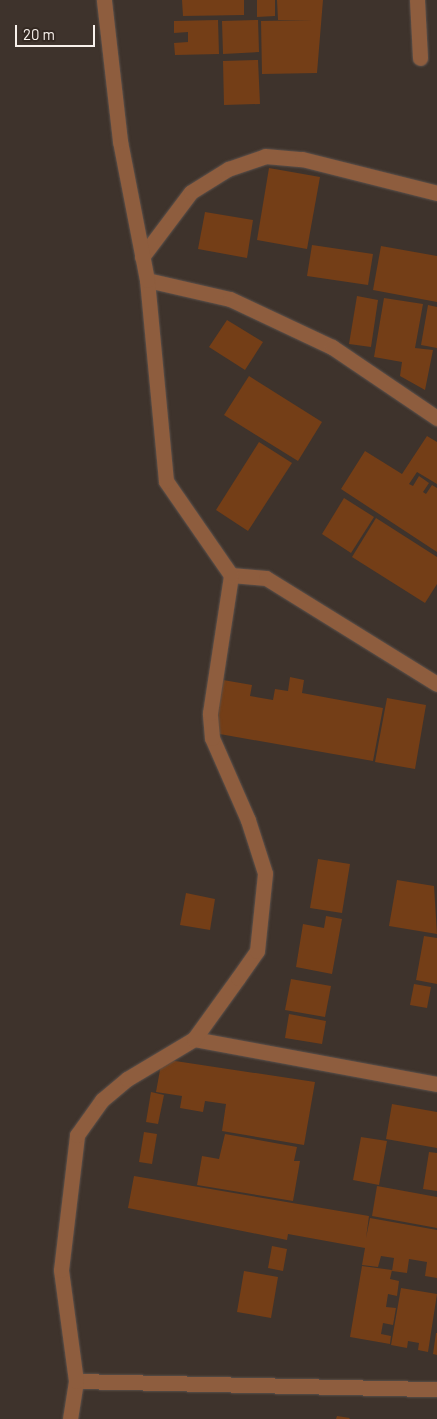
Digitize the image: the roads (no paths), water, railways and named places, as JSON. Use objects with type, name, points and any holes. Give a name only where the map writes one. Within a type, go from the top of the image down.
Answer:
[{"type":"street","points":[[70,1419],[76,1381],[61,1270],[77,1135],[102,1100],[127,1079],[194,1039],[257,951],[265,873],[248,820],[212,738],[210,713],[231,575],[166,480],[147,280],[120,141],[104,0]]},
{"type":"street","points":[[416,0],[420,58]]},
{"type":"street","points":[[142,256],[191,192],[228,169],[265,156],[302,159],[437,193]]},
{"type":"street","points":[[147,280],[230,299],[332,347],[437,418]]},
{"type":"street","points":[[231,575],[266,578],[437,684]]},
{"type":"street","points":[[194,1039],[437,1084]]},
{"type":"street","points":[[76,1381],[437,1390]]}]
